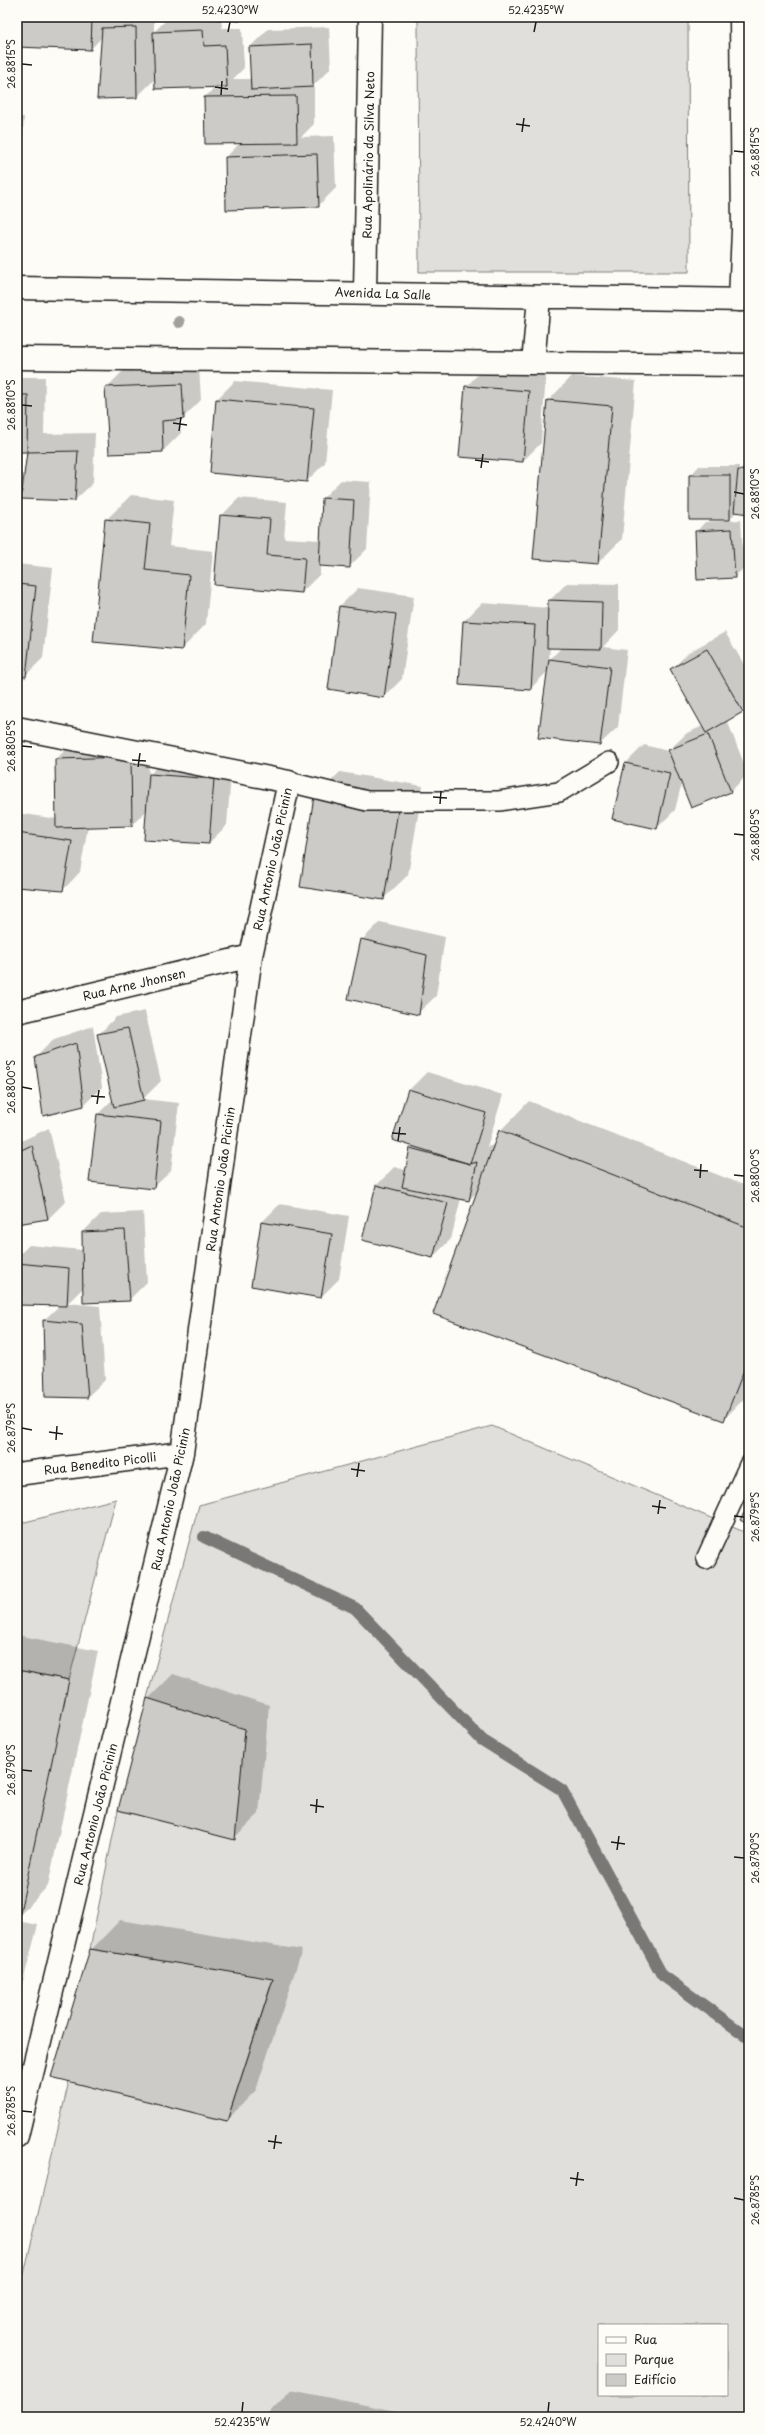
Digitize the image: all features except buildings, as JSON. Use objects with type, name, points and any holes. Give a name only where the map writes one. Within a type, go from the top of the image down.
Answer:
[{"type":"street","name":"Rua Apolinário da Silva Neto","points":[[365,292],[370,17]]},
{"type":"street","points":[[741,17],[745,300]]},
{"type":"street","name":"Avenida La Salle","points":[[17,288],[365,292],[539,298],[745,300]]},
{"type":"street","points":[[533,362],[539,298]]},
{"type":"street","points":[[17,358],[749,365]]},
{"type":"street","points":[[17,728],[289,782]]},
{"type":"street","name":"Rua Antonio João Picinin","points":[[17,2136],[182,1453],[251,956],[289,782]]},
{"type":"street","name":"Rua Arne Jhonsen","points":[[17,1012],[251,956]]},
{"type":"street","name":"Rua Benedito Picolli","points":[[17,1474],[182,1453]]},
{"type":"lane","points":[[289,782],[367,801],[499,801],[559,792],[609,762]]},
{"type":"lane","points":[[706,1559],[749,1465]]},
{"type":"green space","points":[[418,17],[688,17],[689,272],[419,272]]},
{"type":"green space","points":[[492,1426],[749,1534],[749,2417],[17,2417],[17,2304],[69,2081],[227,2121],[273,1980],[90,1949],[118,1810],[234,1839],[147,1698],[199,1505]]},
{"type":"green space","points":[[116,1499],[69,1680],[17,1670],[17,1524]]},
{"type":"waterway","points":[[204,1537],[355,1608],[482,1740],[562,1790],[662,1975],[749,2038]]}]
